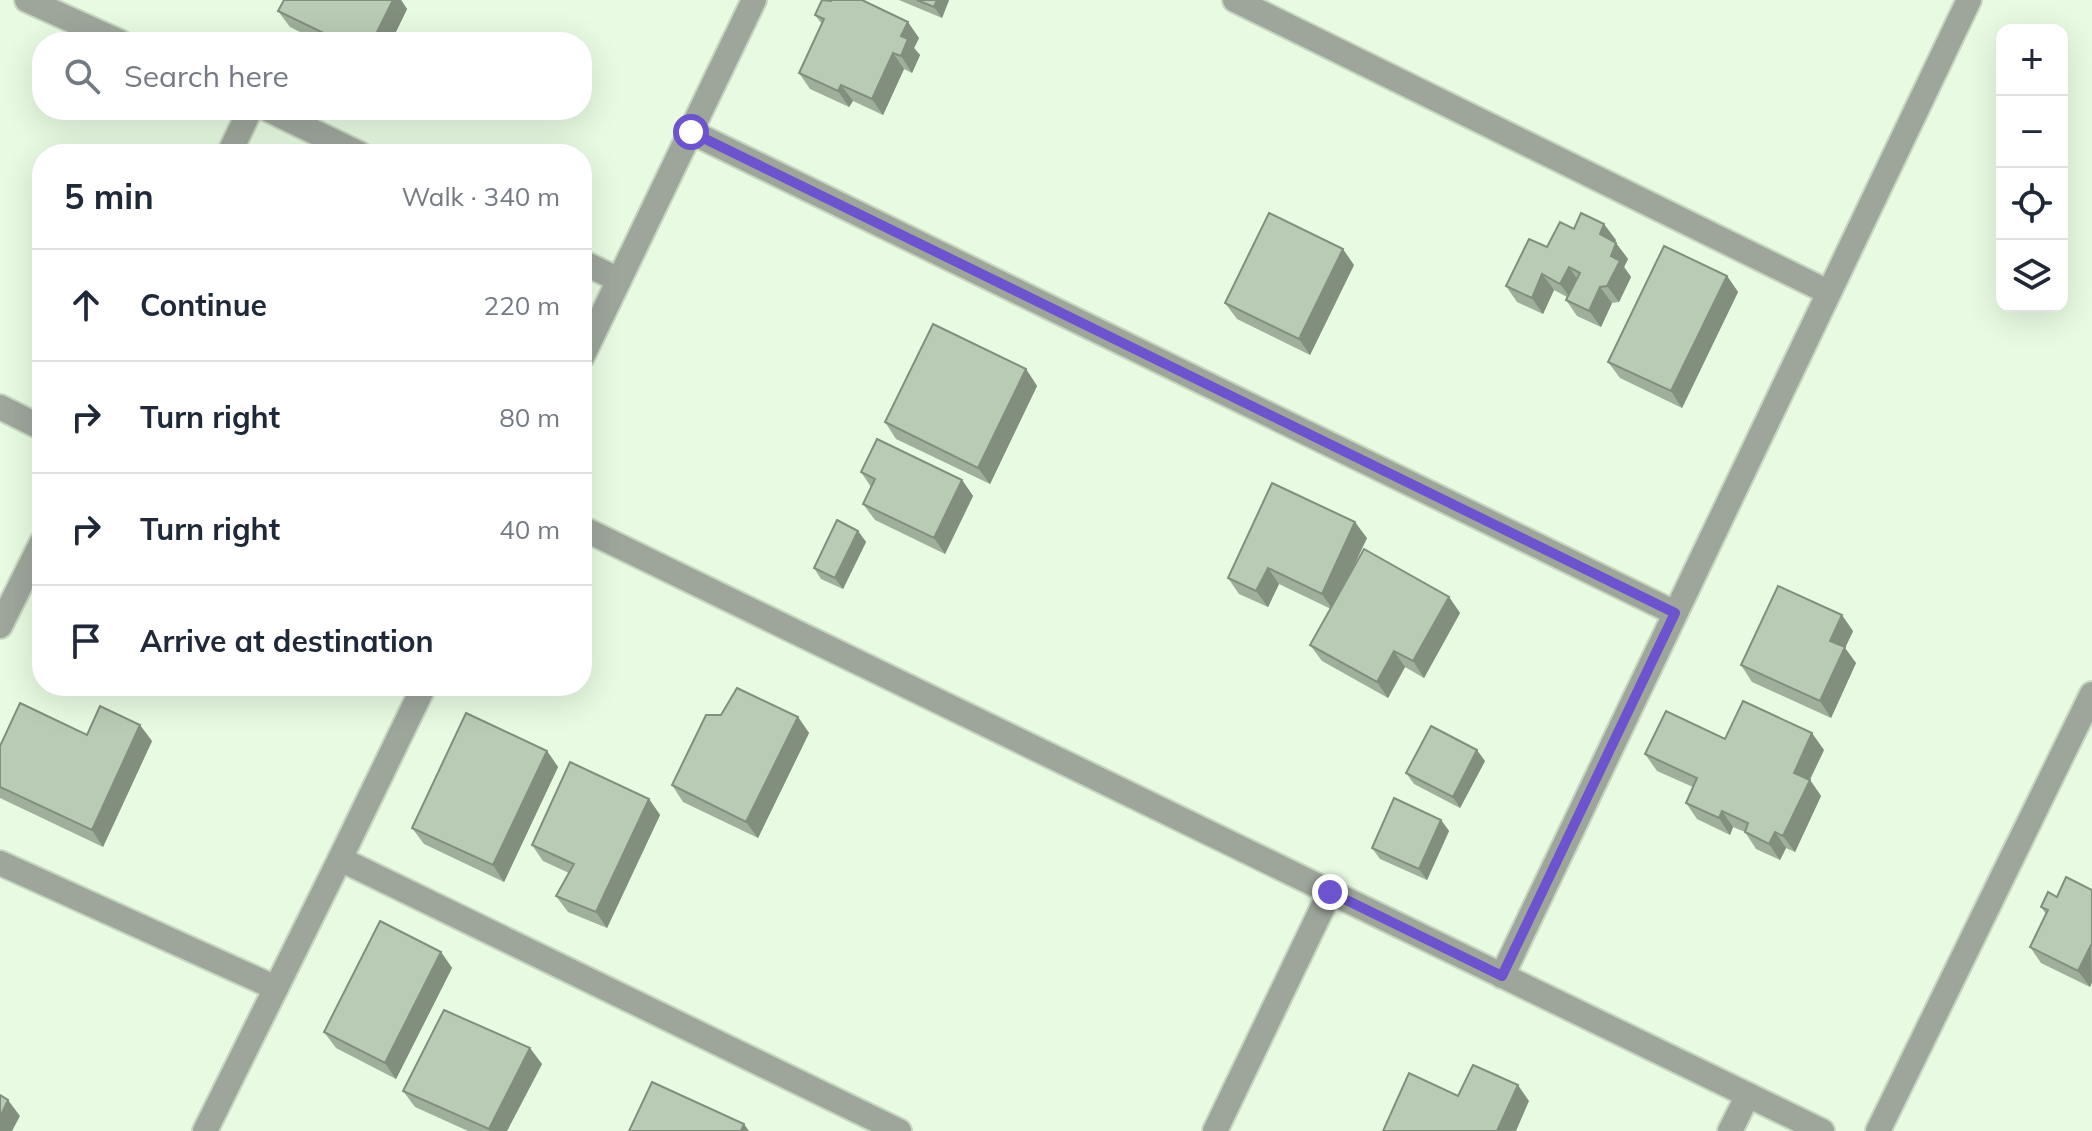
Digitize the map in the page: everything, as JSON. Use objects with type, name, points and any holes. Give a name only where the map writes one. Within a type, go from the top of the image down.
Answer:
[{"type":"street","points":[[27,0],[98,32]]},
{"type":"street","points":[[592,336],[754,0]]},
{"type":"street","points":[[1235,0],[1828,292]]},
{"type":"street","points":[[1502,976],[1969,0]]},
{"type":"street","points":[[234,144],[245,120]]},
{"type":"street","points":[[290,120],[339,144]]},
{"type":"street","points":[[691,132],[1675,613]]},
{"type":"street","points":[[592,267],[619,280]]},
{"type":"street","points":[[0,407],[32,423]]},
{"type":"street","points":[[592,533],[1822,1131]]},
{"type":"street","points":[[0,626],[32,562]]},
{"type":"street","points":[[1878,1131],[2092,694]]},
{"type":"street","points":[[205,1131],[419,696]]},
{"type":"street","points":[[340,859],[899,1131]]},
{"type":"street","points":[[0,863],[276,988]]},
{"type":"street","points":[[1215,1131],[1330,892]]},
{"type":"street","points":[[1730,1131],[1748,1095]]},
{"type":"building","points":[[284,0],[393,0],[377,32],[321,32],[278,11]]},
{"type":"building","points":[[822,0],[862,0],[908,22],[901,36],[908,39],[901,56],[893,53],[872,99],[841,85],[838,91],[799,73],[824,19],[815,15]]},
{"type":"building","points":[[917,0],[937,0],[934,7]]},
{"type":"building","points":[[1269,213],[1343,249],[1299,339],[1225,303]]},
{"type":"building","points":[[1581,213],[1604,224],[1600,234],[1616,243],[1611,256],[1620,261],[1607,286],[1600,287],[1589,311],[1566,300],[1580,273],[1569,267],[1560,284],[1542,274],[1532,298],[1506,286],[1529,239],[1547,247],[1560,222],[1574,229]]},
{"type":"building","points":[[1664,246],[1727,276],[1671,391],[1608,362]]},
{"type":"building","points":[[933,324],[1026,369],[978,468],[885,422]]},
{"type":"building","points":[[877,439],[962,480],[934,538],[863,504],[875,479],[861,472]]},
{"type":"building","points":[[1272,483],[1355,522],[1322,594],[1268,568],[1256,591],[1228,578]]},
{"type":"building","points":[[837,520],[858,531],[835,578],[814,568]]},
{"type":"building","points":[[1364,549],[1449,597],[1413,661],[1394,651],[1377,682],[1310,645]]},
{"type":"building","points":[[1778,586],[1842,615],[1830,641],[1845,647],[1820,701],[1741,665]]},
{"type":"building","points":[[737,688],[798,717],[746,822],[672,785],[706,715],[721,715]]},
{"type":"building","points":[[1743,701],[1812,733],[1794,773],[1810,780],[1783,836],[1775,832],[1769,844],[1745,832],[1748,823],[1722,811],[1719,818],[1686,803],[1697,778],[1645,754],[1666,711],[1725,739]]},
{"type":"building","points":[[20,703],[87,735],[100,706],[140,725],[92,830],[0,787],[0,746]]},
{"type":"building","points":[[466,713],[547,751],[493,865],[412,828]]},
{"type":"building","points":[[1431,726],[1477,750],[1453,797],[1406,773]]},
{"type":"building","points":[[570,762],[649,799],[596,912],[556,896],[574,864],[532,845]]},
{"type":"building","points":[[1394,798],[1441,820],[1419,869],[1372,848]]},
{"type":"building","points":[[2066,877],[2092,890],[2092,945],[2078,971],[2030,947],[2048,910],[2041,907],[2048,892],[2057,897]]},
{"type":"building","points":[[380,921],[441,952],[385,1063],[324,1032]]},
{"type":"building","points":[[444,1010],[530,1048],[489,1129],[403,1091]]},
{"type":"building","points":[[1473,1065],[1518,1085],[1497,1131],[1383,1131],[1409,1073],[1458,1096]]},
{"type":"building","points":[[652,1082],[744,1124],[741,1131],[629,1131]]},
{"type":"building","points":[[0,1095],[8,1100],[0,1117]]},
{"type":"route","points":[[691,132],[1675,613],[1502,976],[1330,892]]}]
